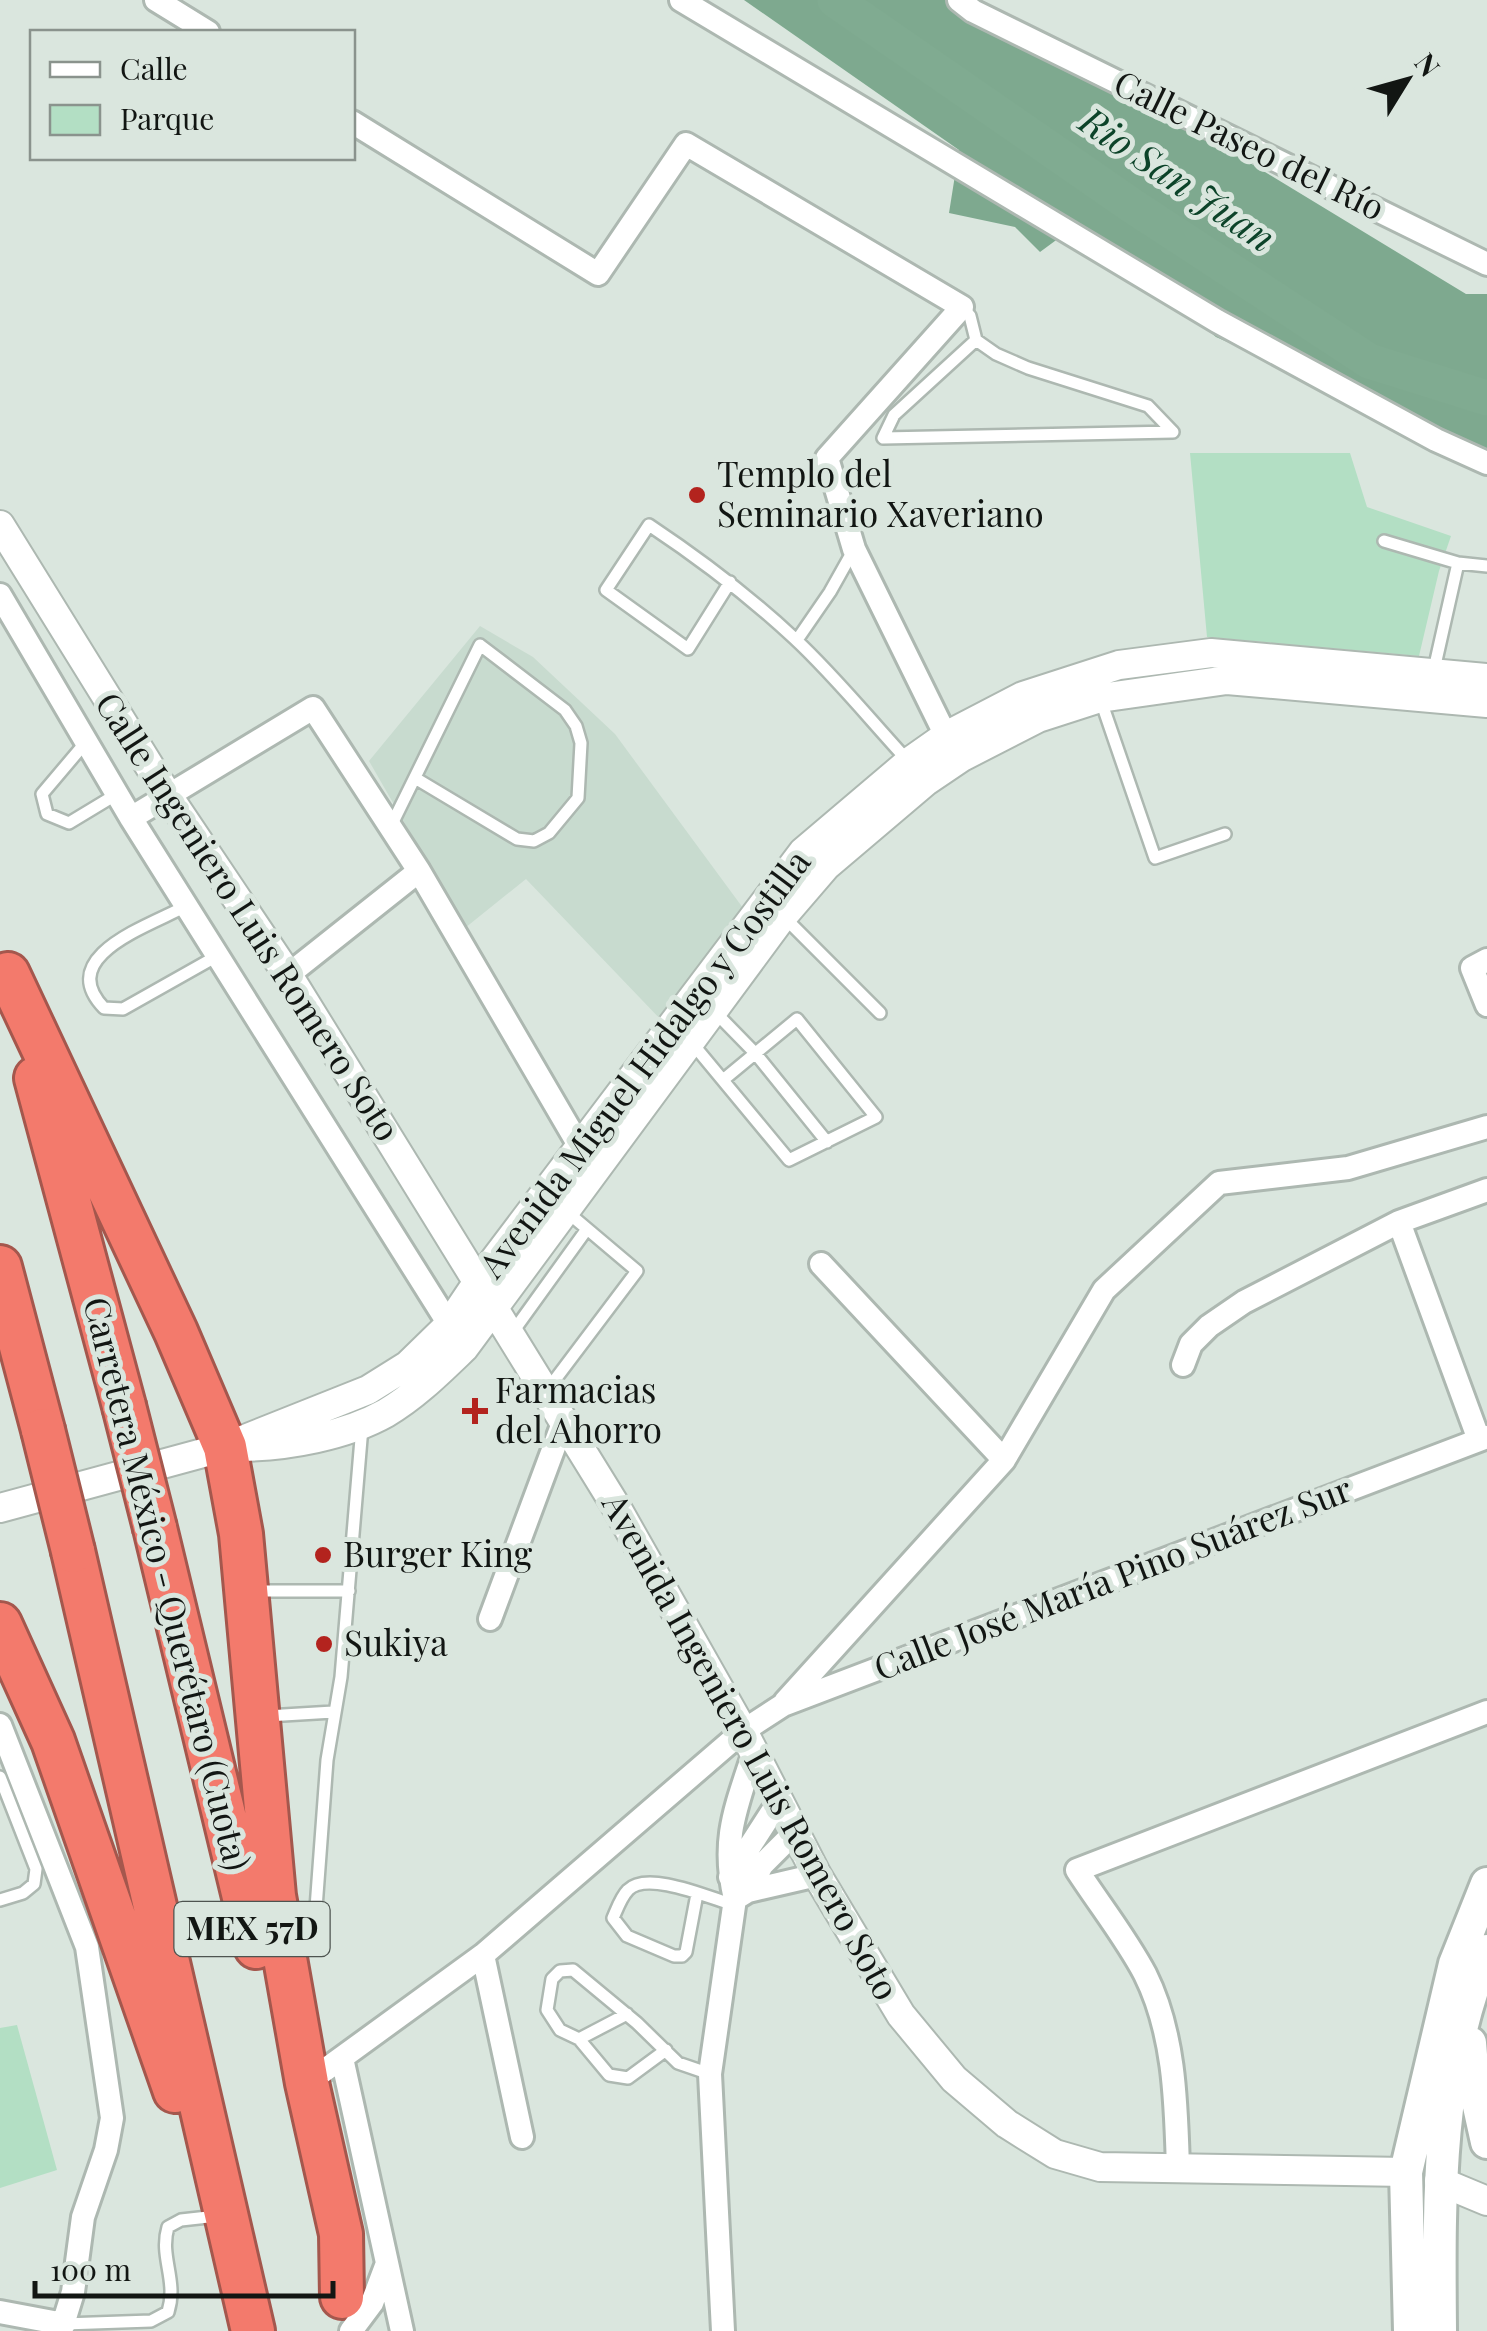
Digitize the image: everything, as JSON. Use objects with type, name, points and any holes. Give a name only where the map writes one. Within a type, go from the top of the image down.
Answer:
[{"type":"highway","name":"Carretera México - Querétaro (Cuota)","points":[[4,965],[124,1406],[347,2320]]},
{"type":"highway","points":[[4,965],[176,1332],[225,1448],[240,1534],[274,1896],[307,2083],[340,2234],[347,2320]]},
{"type":"highway","name":"MEX 57D","points":[[0,1267],[72,1551],[253,2331]]},
{"type":"highway","points":[[0,1624],[53,1741],[164,2064],[226,2215]]},
{"type":"main road","points":[[1410,2331],[1406,2172],[1455,1964],[1487,1884]]},
{"type":"main road","points":[[1440,2331],[1439,2181],[1453,2073],[1487,1950]]},
{"type":"main road","points":[[1467,2013],[1473,2079],[1487,2142]]},
{"type":"main road","points":[[1406,2172],[1439,2181]]},
{"type":"street","points":[[156,0],[205,30]]},
{"type":"street","points":[[681,0],[1218,320],[1487,463]]},
{"type":"street","name":"Calle Paseo del Río","points":[[959,0],[972,11],[1487,264]]},
{"type":"street","points":[[355,124],[598,274],[686,144],[962,307],[827,458],[854,548],[946,736]]},
{"type":"street","name":"Calle Ingeniero Luis Romero Soto","points":[[0,525],[168,796],[288,975],[492,1309]]},
{"type":"street","points":[[0,595],[131,818],[457,1337]]},
{"type":"street","name":"Avenida Miguel Hidalgo y Costilla","points":[[225,1448],[276,1446],[362,1423],[385,1413],[427,1383],[457,1337],[477,1283],[580,1147],[683,1033],[714,1010],[826,866],[917,772],[946,736],[1023,696],[1120,665],[1211,653],[1430,685],[1487,703]]},
{"type":"street","name":"Avenida Miguel Hidalgo y Costilla","points":[[0,1508],[225,1448],[368,1390],[457,1337],[492,1309],[576,1220],[683,1033],[802,852],[917,772],[962,757],[1038,718],[1100,698],[1227,680],[1430,685],[1487,678]]},
{"type":"street","points":[[131,818],[313,708],[420,871],[580,1147]]},
{"type":"street","points":[[288,975],[420,871]]},
{"type":"street","points":[[1487,960],[1472,968],[1487,1005]]},
{"type":"street","points":[[783,1705],[1004,1460],[1104,1290],[1219,1183],[1348,1168],[1487,1127]]},
{"type":"street","points":[[1183,1365],[1200,1335],[1244,1302],[1399,1222],[1487,1190]]},
{"type":"street","points":[[1399,1222],[1483,1439]]},
{"type":"street","points":[[821,1264],[1004,1460]]},
{"type":"street","name":"Avenida Ingeniero Luis Romero Soto","points":[[492,1309],[614,1502],[817,1875],[901,2015],[954,2079],[1007,2124],[1055,2154],[1100,2167],[1406,2172]]},
{"type":"street","points":[[490,1619],[563,1422]]},
{"type":"street","name":"Calle José María Pino Suárez Sur","points":[[307,2083],[482,1955],[748,1742],[783,1705],[1483,1439]]},
{"type":"street","points":[[1178,2169],[1176,2095],[1166,2031],[1145,1974],[1077,1870],[1487,1712]]},
{"type":"street","points":[[0,1724],[87,1947],[112,2118],[106,2150],[83,2216],[73,2292],[62,2328],[0,2312]]},
{"type":"street","points":[[724,2331],[710,2074],[736,1893],[728,1833],[748,1742]]},
{"type":"street","points":[[736,1893],[779,1802]]},
{"type":"street","points":[[736,1893],[795,1832]]},
{"type":"street","points":[[736,1893],[817,1875]]},
{"type":"street","points":[[482,1955],[522,2137]]},
{"type":"street","points":[[342,2058],[402,2331]]},
{"type":"street","points":[[1439,2181],[1487,2201]]},
{"type":"street","points":[[347,2320],[372,2303],[386,2266]]},
{"type":"lane","points":[[962,307],[970,316],[976,340],[996,354],[1148,406],[1173,432],[882,438],[894,415],[976,340]]},
{"type":"lane","points":[[730,582],[688,648],[606,590],[648,525],[730,582],[797,640],[917,772]]},
{"type":"lane","points":[[1384,541],[1458,563],[1487,566]]},
{"type":"lane","points":[[797,640],[854,548]]},
{"type":"lane","points":[[1430,685],[1458,563]]},
{"type":"lane","points":[[392,826],[415,778],[480,645],[565,710],[581,743],[578,798],[549,833],[534,840],[517,839],[415,778]]},
{"type":"lane","points":[[1100,698],[1155,858],[1225,834]]},
{"type":"lane","points":[[86,742],[42,794],[47,814],[69,823],[117,794]]},
{"type":"lane","points":[[186,906],[98,954],[89,970],[91,994],[104,1008],[123,1009],[218,956]]},
{"type":"lane","points":[[784,916],[880,1012]]},
{"type":"lane","points":[[714,1010],[756,1054],[827,1142]]},
{"type":"lane","points":[[683,1033],[789,1160],[876,1117],[797,1019],[724,1080]]},
{"type":"lane","points":[[510,1336],[576,1220],[637,1271],[545,1393]]},
{"type":"lane","points":[[316,1908],[362,1423]]},
{"type":"lane","points":[[246,1591],[349,1591]]},
{"type":"lane","points":[[257,1716],[333,1712]]},
{"type":"lane","points":[[0,1777],[36,1869],[34,1884],[23,1893],[0,1900]]},
{"type":"lane","points":[[697,1894],[682,1956],[627,1936],[613,1918],[626,1891],[637,1883],[661,1883],[697,1894],[736,1893]]},
{"type":"lane","points":[[666,2050],[628,2078],[609,2075],[579,2039],[560,2030],[547,2010],[552,1979],[560,1971],[573,1970],[627,2014],[666,2050],[678,2063],[710,2074]]},
{"type":"lane","points":[[579,2039],[627,2014]]},
{"type":"lane","points":[[62,2328],[152,2321],[168,2312],[174,2295],[164,2239],[168,2227],[181,2220],[226,2215]]},
{"type":"shaded area","points":[[480,626],[533,657],[615,734],[743,908],[664,1023],[526,879],[465,928],[369,761]]},
{"type":"green space","points":[[744,0],[959,0],[1199,132],[1466,294],[1487,294],[1487,455],[1216,337],[1078,224],[1040,252],[1015,227],[949,213],[959,150]]},
{"type":"green space","points":[[1190,453],[1350,453],[1367,507],[1451,536],[1419,656],[1207,637]]},
{"type":"green space","points":[[17,2025],[57,2170],[0,2188],[0,2028]]},
{"type":"waterway","name":"Rio San Juan","points":[[835,0],[1131,205],[1369,361],[1487,398]]},
{"type":"place","name":"Templo del Seminario Xaveriano","points":[[697,495]]},
{"type":"place","name":"Farmacias del Ahorro","points":[[475,1411]]},
{"type":"place","name":"Burger King","points":[[323,1555]]},
{"type":"place","name":"Sukiya","points":[[324,1644]]}]
